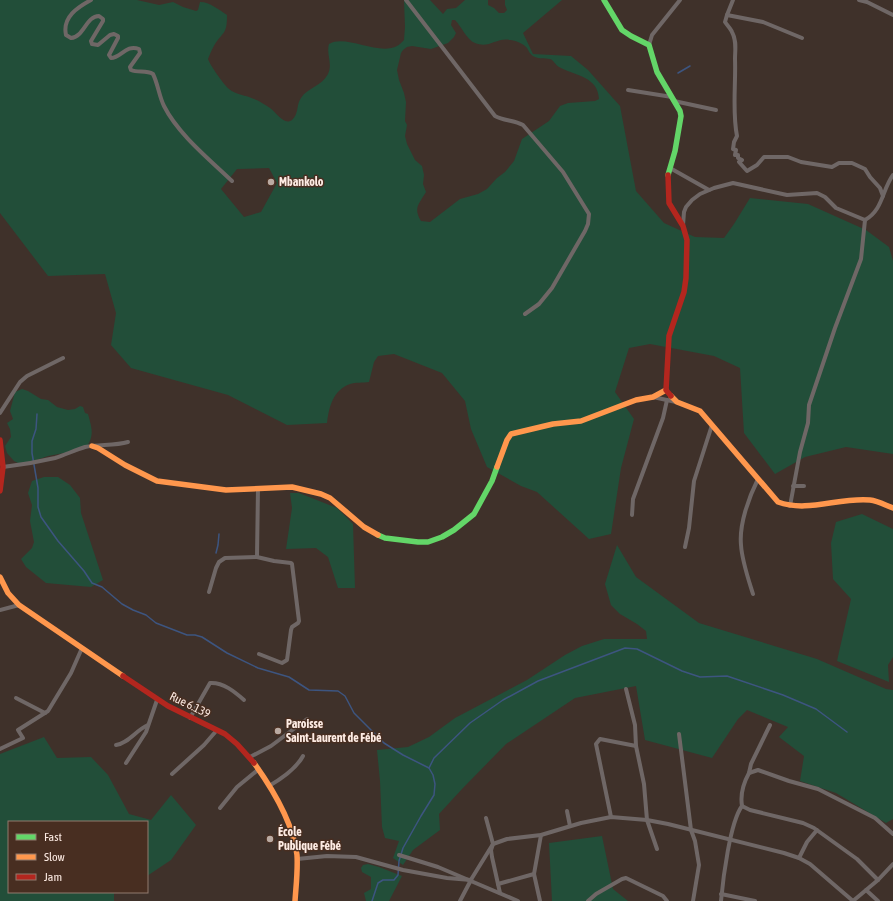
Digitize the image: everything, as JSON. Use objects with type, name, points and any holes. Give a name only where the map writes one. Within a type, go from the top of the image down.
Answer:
[{"type":"street","points":[[91,0],[70,14],[66,22],[66,35],[71,38],[76,36],[91,18],[99,16],[103,19],[103,21],[91,41],[92,44],[98,45],[110,34],[116,35],[118,38],[109,56],[112,58],[126,49],[134,47],[139,49],[140,53],[130,66],[131,70],[135,72],[148,72],[153,74],[159,87],[163,104],[170,117],[190,140],[232,181]]},
{"type":"street","points":[[406,0],[495,116],[500,119],[514,121],[523,125],[563,172],[589,214],[588,224],[585,231],[552,288],[539,304],[525,314]]},
{"type":"street","points":[[604,0],[610,7],[623,31],[649,45]]},
{"type":"street","points":[[680,0],[652,35],[649,45],[656,71],[673,99],[681,116],[675,151],[670,168],[668,195],[670,203],[683,226]]},
{"type":"street","points":[[733,0],[725,22],[732,32],[736,47],[734,108],[737,136],[733,149],[736,150],[735,155],[738,155],[738,158],[742,160],[740,162],[747,171],[757,165],[764,157],[788,158],[801,162],[832,167],[839,163],[852,163],[865,169],[880,188],[883,196]]},
{"type":"street","points":[[859,0],[867,2],[893,15]]},
{"type":"street","points":[[727,15],[763,22],[802,38]]},
{"type":"street","points":[[628,90],[716,110]]},
{"type":"street","points":[[670,168],[709,190]]},
{"type":"street","points":[[677,402],[666,390],[669,336],[685,286],[687,249],[683,226],[684,212],[692,200],[709,190],[733,182],[787,195],[818,194],[825,197],[836,208],[865,220],[871,217],[880,206],[888,181],[893,175]]},
{"type":"street","points":[[790,506],[800,452],[808,423],[809,406],[861,259],[865,220]]},
{"type":"street","points":[[0,413],[20,382],[27,376],[63,358]]},
{"type":"street","points":[[92,446],[157,481],[226,490],[292,487],[321,494],[330,498],[364,527],[377,535],[403,541],[428,542],[442,537],[454,530],[474,514],[492,481],[507,440],[511,434],[553,424],[581,421],[636,400],[653,397],[666,390]]},
{"type":"street","points":[[653,397],[677,402],[700,411],[778,502],[790,506],[837,501],[869,500],[893,508]]},
{"type":"street","points":[[632,514],[633,499],[663,418],[667,400]]},
{"type":"street","points":[[685,547],[689,528],[694,481],[712,425]]},
{"type":"street","points":[[0,440],[2,447],[3,467],[0,491]]},
{"type":"street","points":[[3,467],[55,458],[92,446],[117,445],[128,442]]},
{"type":"street","points":[[753,594],[743,559],[741,538],[749,499],[758,479]]},
{"type":"street","points":[[794,486],[804,486]]},
{"type":"street","points":[[257,557],[258,488]]},
{"type":"street","points":[[209,592],[216,568],[225,558],[257,557],[274,562],[288,562],[292,564],[299,621],[290,630],[285,663],[259,654]]},
{"type":"street","name":"Rue 6.139","points":[[0,578],[8,593],[19,605],[157,700],[190,718],[225,734],[250,757],[269,786],[285,817],[294,843],[297,859],[295,901]]},
{"type":"street","points":[[0,610],[19,605]]},
{"type":"street","points":[[0,749],[23,738],[18,730],[45,714],[51,707],[71,673],[82,648]]},
{"type":"street","points":[[190,718],[210,683],[231,689],[244,700]]},
{"type":"street","points":[[626,689],[635,725],[636,746],[644,784],[647,820],[657,849]]},
{"type":"street","points":[[16,698],[45,714]]},
{"type":"street","points":[[126,763],[149,725],[157,700]]},
{"type":"street","points":[[250,757],[271,746],[307,719]]},
{"type":"street","points":[[116,745],[124,743],[141,729],[149,725]]},
{"type":"street","points":[[720,901],[737,812],[742,806],[741,796],[751,764],[770,725]]},
{"type":"street","points":[[172,774],[199,750],[217,730]]},
{"type":"street","points":[[679,734],[691,830],[695,841],[699,865],[693,901]]},
{"type":"street","points":[[611,817],[596,744],[600,739],[636,746]]},
{"type":"street","points":[[269,786],[293,768],[303,756]]},
{"type":"street","points":[[220,808],[237,787],[259,769]]},
{"type":"street","points":[[748,773],[758,770],[818,789],[875,818],[893,834]]},
{"type":"street","points":[[742,806],[750,810],[802,822],[817,830],[857,859],[878,880]]},
{"type":"street","points":[[567,810],[570,826]]},
{"type":"street","points":[[460,901],[470,880],[493,844],[507,840],[541,835],[570,826],[611,817],[647,820],[799,858],[810,864],[853,901],[878,880],[893,864]]},
{"type":"street","points":[[486,818],[493,844],[491,850],[492,857],[500,892]]},
{"type":"street","points":[[799,858],[807,842],[817,830]]},
{"type":"street","points":[[540,901],[534,874],[541,835]]},
{"type":"street","points":[[399,855],[438,867],[500,892],[518,901]]},
{"type":"street","points":[[297,859],[327,856],[356,857],[410,871],[447,878],[470,880]]},
{"type":"street","points":[[888,870],[893,872]]},
{"type":"street","points":[[497,884],[534,874]]},
{"type":"street","points":[[588,901],[602,890],[626,878],[663,896],[666,901]]},
{"type":"street","points":[[866,890],[878,901]]},
{"type":"street","points":[[722,894],[755,901]]},
{"type":"green space","points":[[0,0],[137,0],[159,5],[173,2],[196,11],[198,10],[200,2],[204,2],[227,15],[226,29],[215,44],[208,59],[214,70],[229,89],[258,101],[270,108],[283,120],[289,121],[296,115],[299,101],[328,74],[330,66],[328,52],[329,44],[344,42],[372,47],[389,48],[397,46],[404,40],[404,0],[430,0],[443,14],[447,9],[456,8],[465,0],[488,0],[488,5],[499,13],[504,13],[507,10],[505,0],[562,0],[523,33],[533,54],[571,56],[588,70],[620,106],[636,191],[664,223],[695,237],[724,238],[750,198],[808,204],[866,230],[889,247],[893,261],[893,454],[846,447],[805,457],[775,474],[744,433],[740,368],[714,356],[650,344],[629,348],[615,392],[634,419],[621,468],[611,534],[589,539],[537,492],[521,486],[487,467],[471,429],[465,401],[442,373],[394,354],[378,356],[374,362],[369,382],[350,384],[340,390],[336,395],[329,411],[327,423],[287,425],[228,395],[131,368],[111,345],[116,313],[105,274],[48,276],[0,213]],"holes":[[[452,20],[455,20],[469,39],[475,43],[485,45],[501,40],[512,40],[519,42],[524,45],[535,57],[554,61],[559,67],[590,81],[598,91],[599,99],[595,101],[568,103],[560,106],[549,121],[522,139],[514,161],[487,189],[478,194],[460,199],[430,222],[421,221],[417,213],[417,209],[426,192],[423,184],[424,175],[422,166],[415,160],[407,144],[405,136],[407,125],[405,121],[406,102],[397,70],[401,53],[407,47],[412,46],[431,49],[448,43],[456,33],[451,25]],[[269,168],[277,183],[261,212],[244,217],[221,189],[237,169]]]},
{"type":"green space","points":[[22,389],[41,399],[48,400],[57,407],[68,410],[75,409],[80,406],[83,407],[85,413],[88,414],[92,432],[85,449],[48,456],[22,465],[14,461],[7,453],[5,446],[11,437],[10,429],[7,423],[13,419],[10,411],[15,392]]},
{"type":"green space","points":[[44,477],[58,477],[70,485],[80,498],[81,513],[103,580],[91,587],[46,583],[26,567],[21,559],[32,548],[34,542],[30,521],[32,505],[28,493],[32,481]]},
{"type":"green space","points":[[290,493],[299,493],[337,508],[353,524],[355,588],[338,588],[328,557],[316,548],[286,549],[292,508]]},
{"type":"green space","points":[[862,514],[893,529],[893,657],[888,665],[889,682],[837,661],[851,599],[833,579],[831,543],[836,522]]},
{"type":"green space","points":[[617,545],[636,577],[699,623],[817,659],[886,689],[893,690],[893,819],[886,823],[836,793],[800,781],[804,756],[779,737],[788,727],[747,710],[738,719],[712,758],[645,740],[636,686],[575,698],[506,744],[439,814],[440,830],[413,850],[403,865],[393,858],[399,841],[385,838],[382,827],[377,750],[408,747],[429,737],[455,718],[527,680],[565,655],[582,646],[604,639],[647,639],[646,631],[620,614],[611,605],[605,584]]},
{"type":"green space","points":[[44,737],[57,758],[91,757],[108,775],[129,814],[151,820],[171,795],[196,825],[171,860],[148,875],[148,821],[8,821],[8,893],[114,893],[114,901],[0,901],[0,754]]},
{"type":"green space","points":[[602,836],[613,889],[628,901],[552,901],[549,843]]},
{"type":"green space","points":[[368,864],[402,876],[389,901],[366,901],[364,893],[371,889],[371,877],[362,872],[361,868],[363,865]]},
{"type":"waterway","points":[[678,73],[690,66]]},
{"type":"waterway","points":[[37,414],[36,429],[32,441],[32,453],[38,488],[38,507],[41,517],[58,541],[84,571],[92,583],[102,587],[122,604],[146,615],[156,623],[187,635],[202,637],[227,653],[258,668],[289,677],[309,690],[338,691],[345,696],[354,713],[384,743],[403,755],[429,768],[433,775],[435,784],[434,795],[403,848],[399,861],[398,875],[394,880],[383,880],[378,883],[372,901]]},
{"type":"waterway","points":[[216,553],[219,534]]},
{"type":"waterway","points":[[429,768],[434,758],[470,723],[503,700],[538,681],[625,648],[637,649],[682,671],[700,677],[727,676],[783,695],[816,709],[847,732]]},
{"type":"traffic: fast","points":[[604,0],[622,30],[649,45],[657,72],[680,111],[681,116],[675,151],[668,175]]},
{"type":"traffic: fast","points":[[378,535],[385,538],[418,542],[428,542],[442,537],[454,530],[474,514],[492,481],[497,467]]},
{"type":"traffic: slow","points":[[497,467],[507,440],[511,434],[553,424],[581,421],[636,400],[653,397],[666,390]]},
{"type":"traffic: slow","points":[[671,396],[677,402],[700,411],[778,502],[801,506],[870,500],[893,508]]},
{"type":"traffic: slow","points":[[92,446],[157,481],[226,490],[292,487],[321,494],[330,498],[364,527],[378,535]]},
{"type":"traffic: slow","points":[[0,577],[8,593],[19,605],[123,676]]},
{"type":"traffic: slow","points":[[254,763],[268,783],[281,806],[295,843],[297,855],[295,901]]},
{"type":"traffic: jam","points":[[668,175],[669,203],[683,226],[687,240],[684,292],[669,336],[666,390],[671,396]]},
{"type":"traffic: jam","points":[[0,440],[3,467],[0,491]]},
{"type":"traffic: jam","points":[[123,676],[168,706],[225,734],[237,744],[254,763]]},
{"type":"place","name":"Mbankolo","points":[[271,182]]},
{"type":"place","name":"Paroisse Saint-Laurent de Fébé","points":[[278,731]]},
{"type":"place","name":"École Publique Fébé","points":[[270,839]]}]
